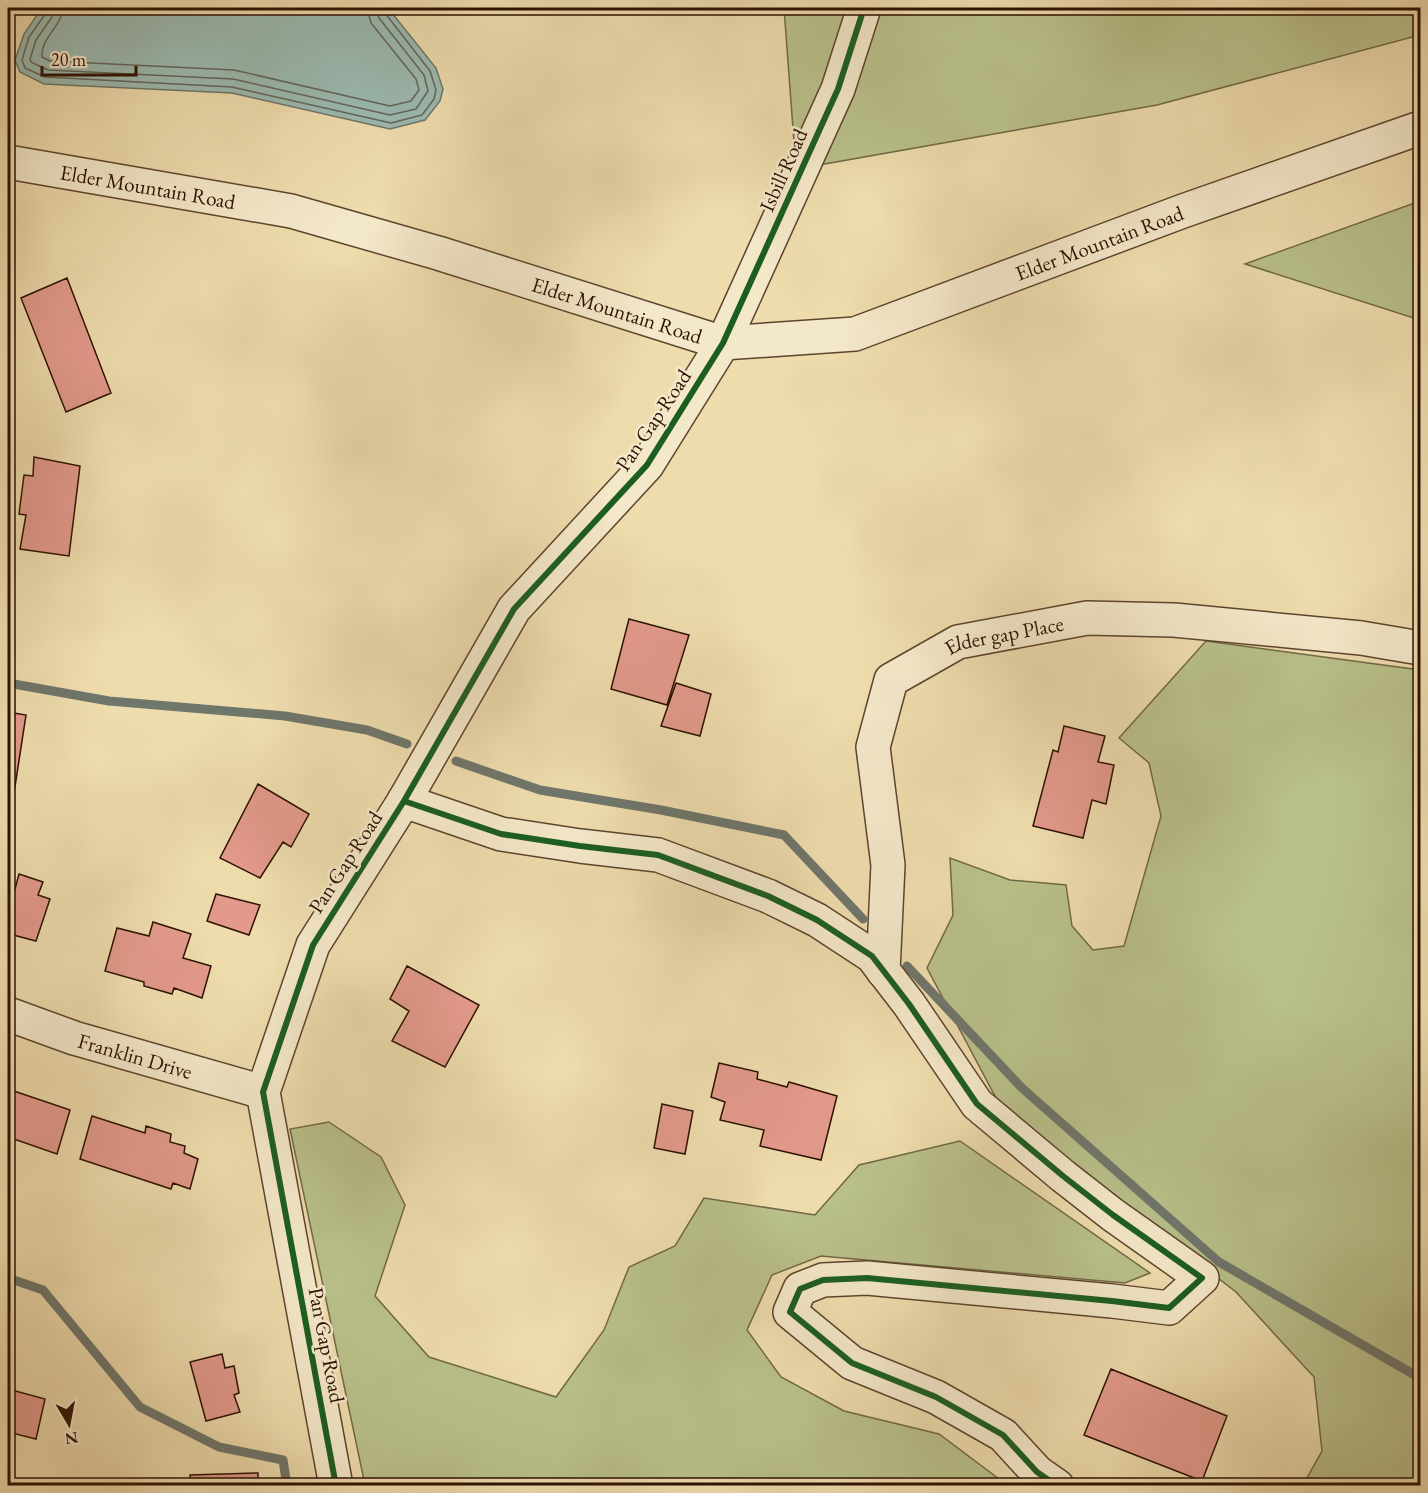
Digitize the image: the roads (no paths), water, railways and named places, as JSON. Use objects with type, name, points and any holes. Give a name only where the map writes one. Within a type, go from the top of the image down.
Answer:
[{"type":"street","name":"Isbill Road","points":[[723,343],[838,89],[864,8]]},
{"type":"street","name":"Elder Mountain Road","points":[[8,162],[291,211],[438,253],[723,343],[855,334],[1183,211],[1420,128]]},
{"type":"street","name":"Pan Gap Road","points":[[336,1485],[263,1092],[315,940],[404,801],[514,609],[647,465],[723,343]]},
{"type":"street","name":"Elder gap Place","points":[[883,971],[888,865],[873,747],[891,680],[958,642],[1087,618],[1174,620],[1361,638],[1420,648]]},
{"type":"street","points":[[404,801],[501,834],[658,855],[768,896],[817,920],[872,956],[909,1004],[977,1104],[1063,1176],[1202,1278],[1168,1308],[867,1278],[823,1280],[800,1289],[790,1312],[852,1363],[936,1397],[1003,1435],[1037,1472],[1058,1485]]},
{"type":"street","name":"Franklin Drive","points":[[8,1014],[74,1038],[263,1092]]},
{"type":"water","points":[[42,8],[388,8],[436,68],[443,89],[440,101],[425,120],[390,129],[232,93],[44,84],[20,72],[15,60],[24,34]]},
{"type":"waterway","points":[[8,683],[109,701],[285,716],[367,730],[407,744]]},
{"type":"waterway","points":[[456,761],[540,790],[661,810],[784,835],[863,919]]},
{"type":"waterway","points":[[907,966],[1022,1088],[1219,1262],[1420,1378]]},
{"type":"waterway","points":[[8,1278],[43,1290],[140,1407],[219,1447],[283,1460],[287,1486]]}]
